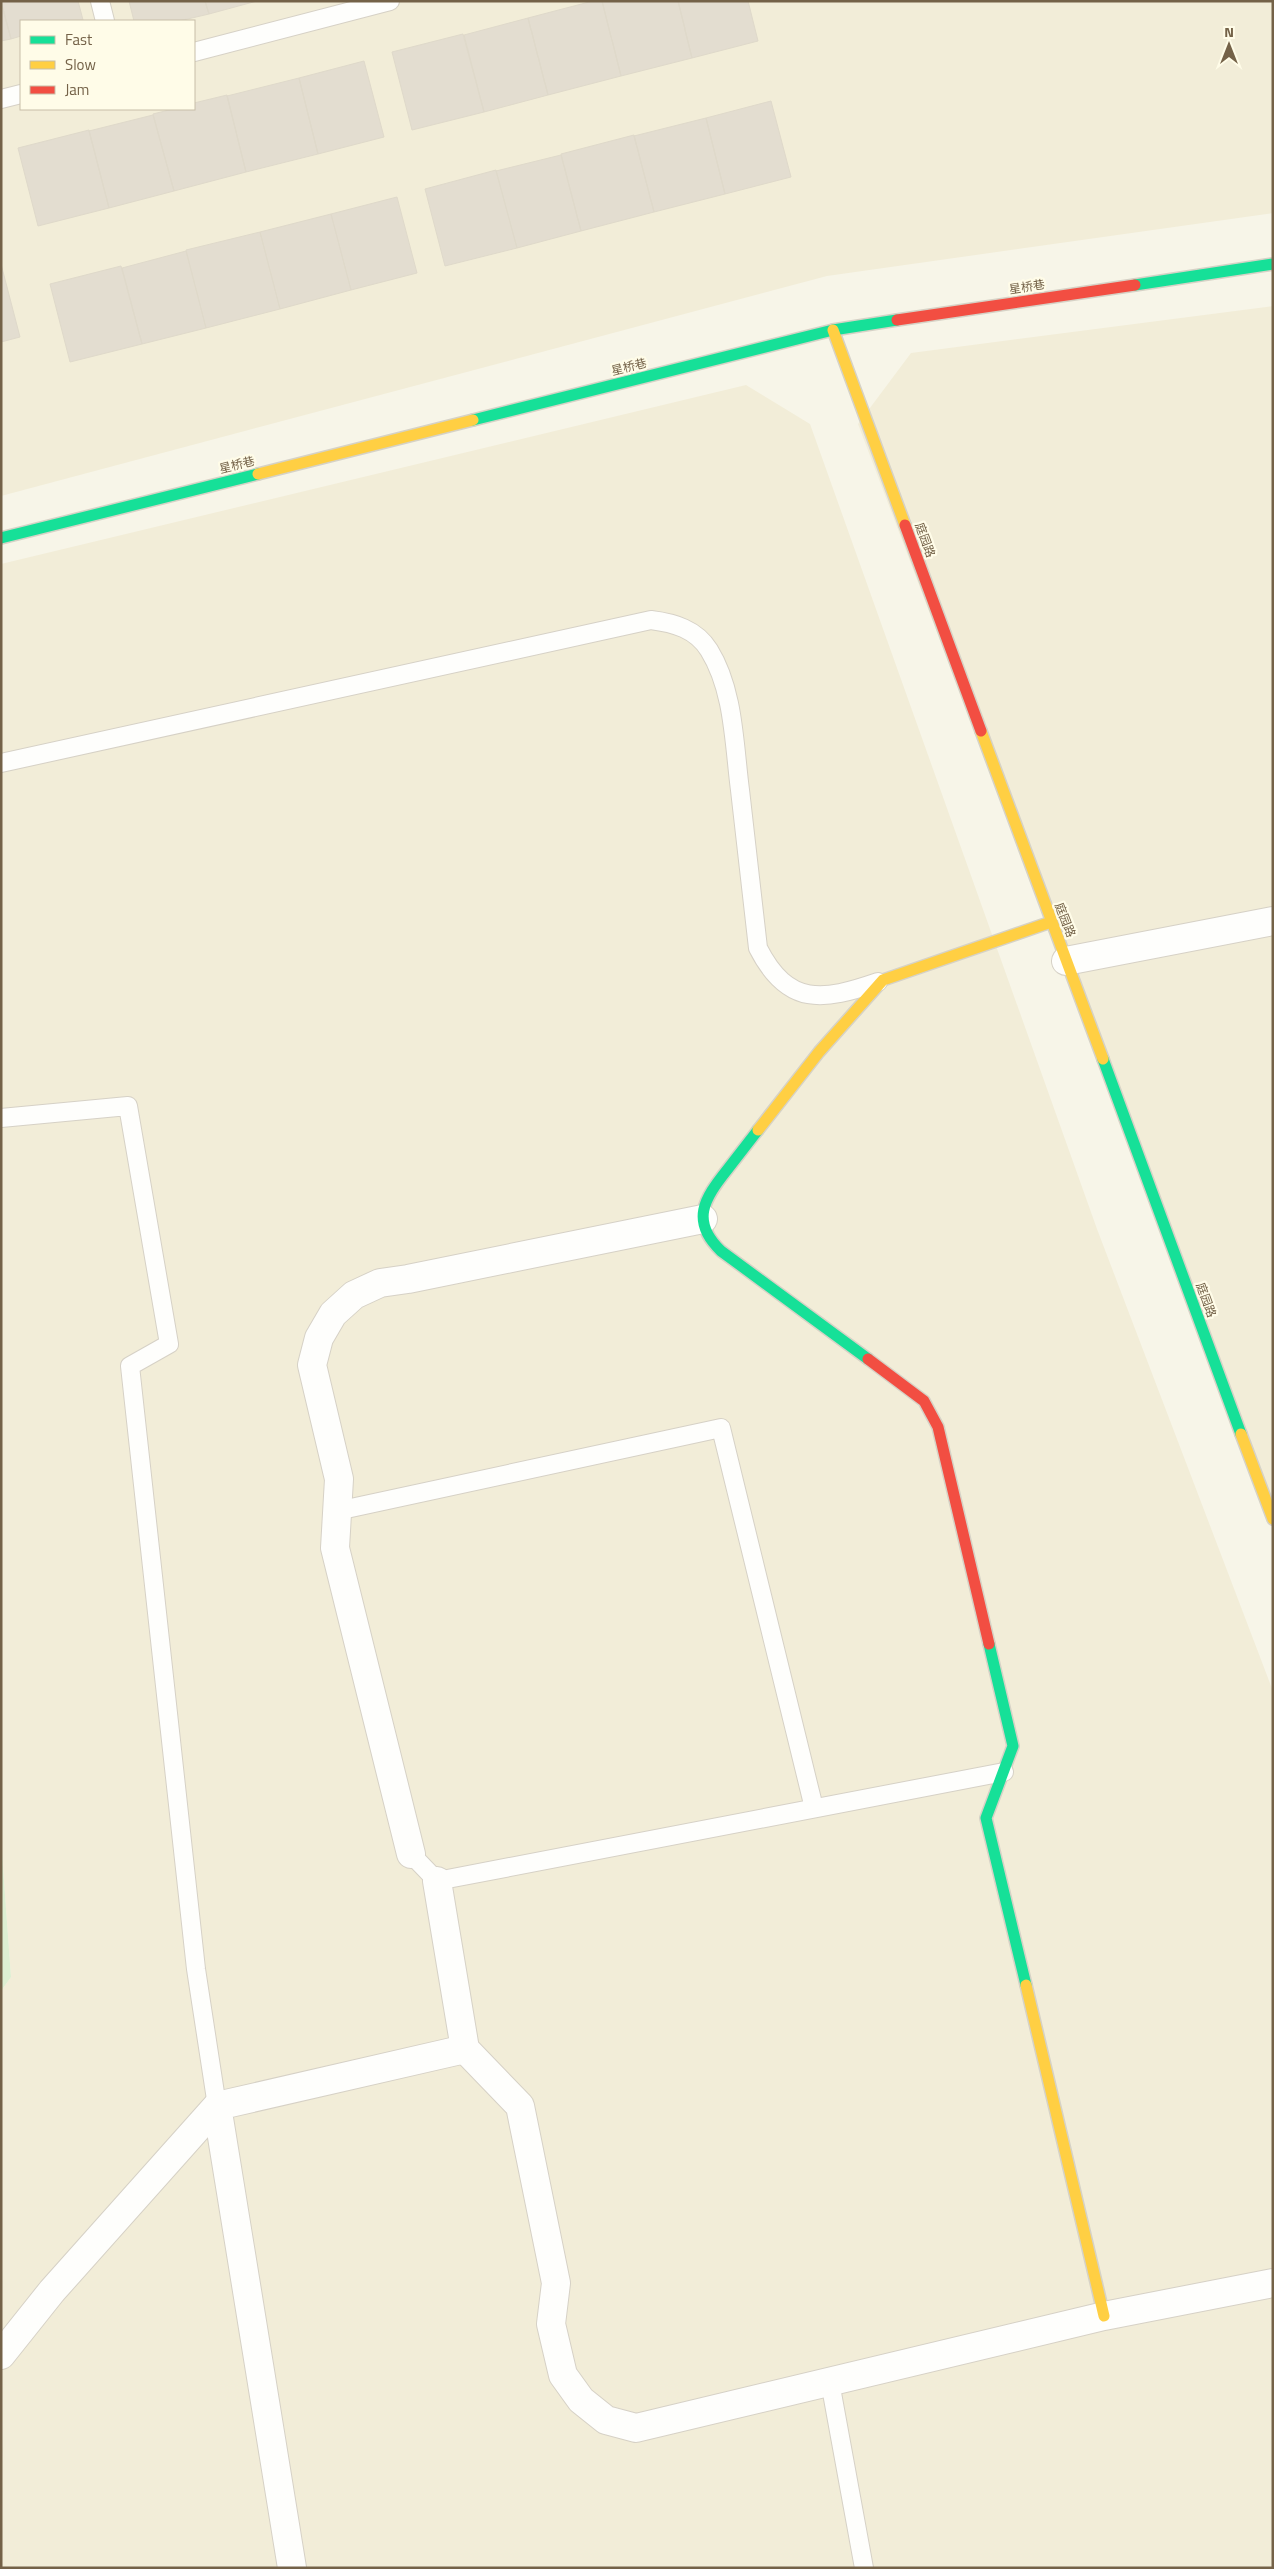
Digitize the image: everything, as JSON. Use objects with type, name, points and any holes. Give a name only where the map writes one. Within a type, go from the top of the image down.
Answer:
[{"type":"street","name":"星桥巷","points":[[1,538],[833,330],[1273,264]]},
{"type":"street","name":"庭园路","points":[[833,330],[1273,1520]]},
{"type":"street","points":[[1066,961],[1273,921]]},
{"type":"street","points":[[1051,922],[883,980],[819,1052],[708,1194],[703,1206],[702,1219],[705,1232],[721,1251],[924,1401],[938,1427],[1013,1746],[986,1818],[1104,2316]]},
{"type":"street","points":[[411,1854],[335,1548],[339,1479],[312,1365],[319,1338],[333,1314],[354,1295],[380,1283],[408,1279],[702,1219]]},
{"type":"street","points":[[437,1881],[465,2049],[520,2106],[556,2283],[551,2324],[563,2375],[581,2400],[606,2420],[636,2428],[1104,2316],[1273,2284]]},
{"type":"street","points":[[1,2355],[52,2291],[218,2106],[465,2049]]},
{"type":"street","points":[[218,2106],[292,2568]]},
{"type":"lane","points":[[100,1],[105,20]]},
{"type":"lane","points":[[195,52],[390,1]]},
{"type":"lane","points":[[1,99],[20,94]]},
{"type":"lane","points":[[1,763],[651,620],[673,623],[693,633],[709,649],[718,669],[730,710],[758,948],[768,967],[782,982],[801,992],[822,997],[843,994],[883,980]]},
{"type":"lane","points":[[1,1118],[128,1106],[169,1344],[130,1366],[196,1969],[218,2106]]},
{"type":"lane","points":[[337,1511],[721,1428],[814,1808]]},
{"type":"lane","points":[[411,1854],[437,1881],[1004,1772]]},
{"type":"lane","points":[[830,2382],[864,2568]]},
{"type":"shaded area","points":[[1,1],[1273,1],[1273,213],[827,276],[1,496]]},
{"type":"shaded area","points":[[1273,306],[1273,1519],[858,424],[911,353]]},
{"type":"shaded area","points":[[746,385],[810,424],[1097,1229],[1273,1691],[1273,2568],[1,2568],[1,1991],[11,1977],[1,1840],[1,564]]},
{"type":"green space","points":[[1,1840],[11,1977],[1,1991]]},
{"type":"building","points":[[1,1],[78,1],[83,20],[20,20],[20,36],[11,39]]},
{"type":"building","points":[[129,1],[205,1],[209,14],[183,20],[134,20]]},
{"type":"building","points":[[205,1],[257,1],[209,14]]},
{"type":"building","points":[[593,1],[602,1],[621,76],[548,95],[528,18]]},
{"type":"building","points":[[602,1],[678,1],[692,58],[621,76]]},
{"type":"building","points":[[678,1],[748,1],[758,41],[692,58]]},
{"type":"building","points":[[1,2],[11,39],[1,41]]},
{"type":"building","points":[[528,18],[548,95],[484,112],[464,35]]},
{"type":"building","points":[[463,34],[484,112],[412,130],[392,52]]},
{"type":"building","points":[[364,61],[384,137],[318,154],[299,78]]},
{"type":"building","points":[[299,78],[318,154],[246,172],[227,96]]},
{"type":"building","points":[[227,95],[246,172],[174,191],[153,114],[169,110],[195,110],[195,103]]},
{"type":"building","points":[[771,101],[791,177],[725,194],[706,118]]},
{"type":"building","points":[[153,115],[174,191],[109,208],[89,131]]},
{"type":"building","points":[[706,118],[725,194],[654,212],[634,136]]},
{"type":"building","points":[[89,130],[109,208],[38,226],[18,148]]},
{"type":"building","points":[[634,135],[654,212],[581,231],[561,154]]},
{"type":"building","points":[[561,155],[581,231],[517,248],[496,171]]},
{"type":"building","points":[[496,170],[517,248],[445,266],[425,189]]},
{"type":"building","points":[[397,197],[417,273],[351,290],[331,214]]},
{"type":"building","points":[[331,214],[351,290],[280,309],[260,232]]},
{"type":"building","points":[[260,232],[280,309],[206,328],[186,250]]},
{"type":"building","points":[[186,251],[206,328],[142,344],[122,268]]},
{"type":"building","points":[[1,264],[20,337],[1,342]]},
{"type":"building","points":[[121,266],[142,344],[70,362],[50,284]]},
{"type":"traffic: fast","points":[[1135,285],[1273,264]]},
{"type":"traffic: fast","points":[[473,420],[833,330],[897,320]]},
{"type":"traffic: fast","points":[[1,538],[258,474]]},
{"type":"traffic: fast","points":[[1103,1059],[1241,1434]]},
{"type":"traffic: fast","points":[[758,1130],[707,1200],[703,1220],[706,1230],[711,1240],[721,1251],[868,1359]]},
{"type":"traffic: fast","points":[[989,1644],[1013,1746],[986,1818],[1026,1985]]},
{"type":"traffic: slow","points":[[833,330],[905,525]]},
{"type":"traffic: slow","points":[[258,474],[473,420]]},
{"type":"traffic: slow","points":[[981,731],[1103,1059]]},
{"type":"traffic: slow","points":[[758,1130],[819,1052],[883,980],[1051,922]]},
{"type":"traffic: slow","points":[[1241,1434],[1273,1519]]},
{"type":"traffic: slow","points":[[1026,1985],[1104,2316]]},
{"type":"traffic: jam","points":[[897,320],[1135,285]]},
{"type":"traffic: jam","points":[[905,525],[981,731]]},
{"type":"traffic: jam","points":[[868,1359],[924,1401],[938,1427],[989,1644]]}]
